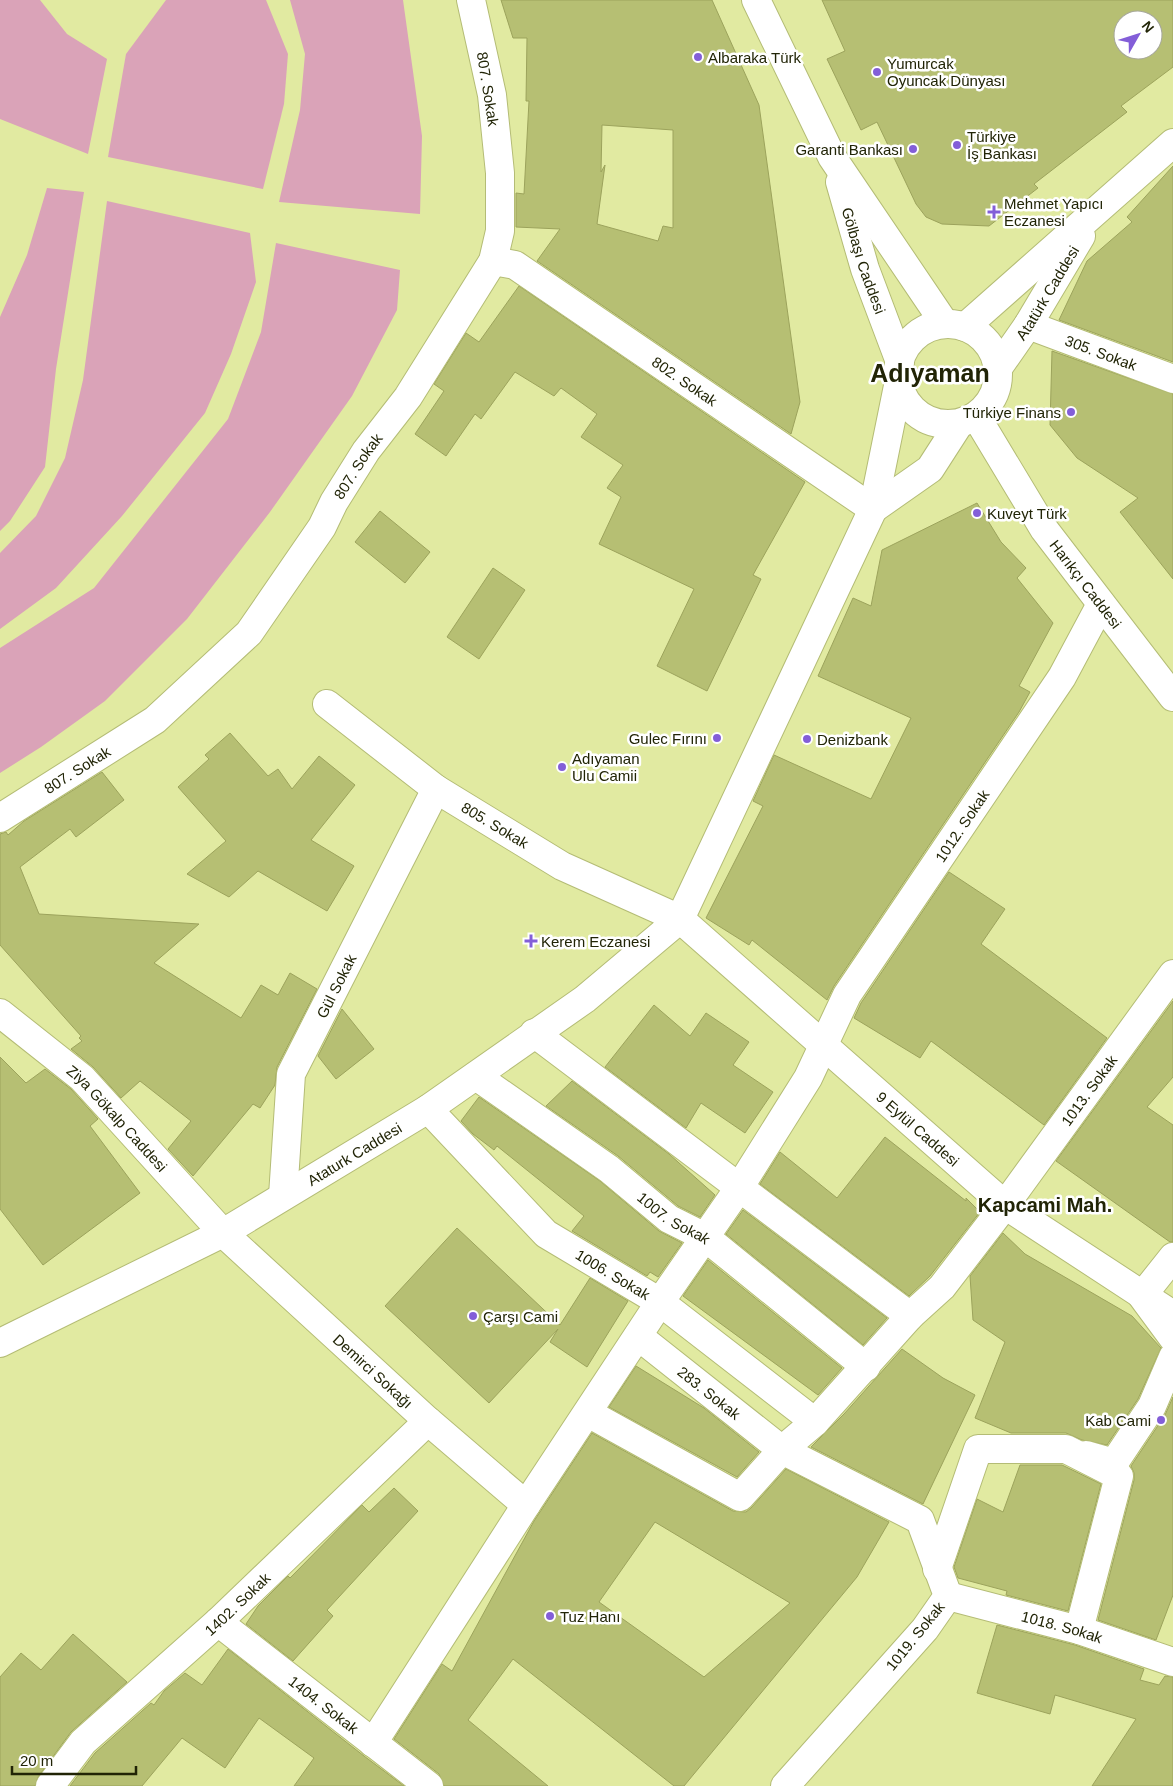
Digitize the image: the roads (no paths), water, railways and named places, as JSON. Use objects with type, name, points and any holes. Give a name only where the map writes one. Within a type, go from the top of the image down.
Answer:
[{"type":"street","name":"807. Sokak","points":[[0,818],[155,720],[249,633],[322,526],[334,502],[366,451],[408,397],[494,260],[500,231],[500,173],[492,95],[471,0]]},
{"type":"street","name":"Gölbaşı Caddesi","points":[[756,0],[832,157],[865,269],[899,372]]},
{"type":"street","name":"Atatürk Caddesi","points":[[955,326],[1092,216],[1173,143]]},
{"type":"street","name":"Gölbaşı Caddesi","points":[[832,157],[955,326]]},
{"type":"street","name":"Atatürk Caddesi","points":[[998,368],[1028,325],[1092,216]]},
{"type":"street","name":"802. Sokak","points":[[494,260],[515,265],[873,509]]},
{"type":"street","name":"305. Sokak","points":[[1028,325],[1173,379]]},
{"type":"street","points":[[680,919],[873,509],[899,372],[913,338],[929,328],[955,326],[981,336],[992,350],[998,368],[994,395],[968,420],[930,469],[873,509]]},
{"type":"street","points":[[899,372],[904,398],[916,412],[941,424],[968,420]]},
{"type":"street","name":"Harıkçı Caddesi","points":[[968,420],[1044,529],[1173,697]]},
{"type":"street","name":"1012. Sokak","points":[[373,1743],[526,1505],[660,1302],[739,1188],[808,1078],[847,995],[1062,677],[1101,604]]},
{"type":"street","name":"805. Sokak","points":[[327,704],[436,789],[562,866],[680,919]]},
{"type":"street","name":"Gül Sokak","points":[[283,1196],[291,1074],[436,789]]},
{"type":"street","name":"Ataturk Caddesi","points":[[0,1343],[223,1233],[428,1110],[534,1033],[585,999],[680,919]]},
{"type":"street","name":"9 Eylül Caddesi","points":[[680,919],[1005,1205],[1173,1315]]},
{"type":"street","name":"1013. Sokak","points":[[588,1413],[740,1497],[782,1450],[815,1422],[910,1316],[942,1287],[1005,1205],[1173,974]]},
{"type":"street","name":"Ziya Gökalp Caddesi","points":[[0,1013],[82,1078],[223,1233]]},
{"type":"street","points":[[534,1033],[910,1316]]},
{"type":"street","name":"1007. Sokak","points":[[476,1076],[609,1169],[669,1219],[705,1237],[866,1367]]},
{"type":"street","name":"1006. Sokak","points":[[428,1110],[546,1234],[660,1302],[815,1422]]},
{"type":"street","name":"Demirci Sokağı","points":[[223,1233],[428,1421],[526,1505]]},
{"type":"street","points":[[1173,1257],[1142,1296],[1173,1338]]},
{"type":"street","name":"283. Sokak","points":[[638,1336],[782,1450]]},
{"type":"street","points":[[938,1569],[978,1450],[1066,1449],[1114,1463],[1152,1406],[1173,1357]]},
{"type":"street","name":"1402. Sokak","points":[[50,1786],[83,1742],[218,1622],[428,1421]]},
{"type":"street","points":[[1066,1449],[1119,1476],[1078,1630]]},
{"type":"street","name":"1019. Sokak","points":[[782,1450],[920,1520],[948,1596],[925,1629],[785,1786]]},
{"type":"street","name":"1018. Sokak","points":[[948,1596],[1078,1630],[1173,1662]]},
{"type":"street","name":"1404. Sokak","points":[[218,1622],[428,1786]]},
{"type":"place","name":"Albaraka Türk","points":[[698,57]]},
{"type":"place","name":"Yumurcak Oyuncak Dünyası","points":[[877,72]]},
{"type":"place","name":"Türkiye İş Bankası","points":[[957,145]]},
{"type":"place","name":"Garanti Bankası","points":[[913,149]]},
{"type":"place","name":"Mehmet Yapıcı Eczanesi","points":[[994,212]]},
{"type":"place","name":"Türkiye Finans","points":[[1071,412]]},
{"type":"place","name":"Kuveyt Türk","points":[[977,513]]},
{"type":"place","name":"Gulec Fırını","points":[[717,738]]},
{"type":"place","name":"Denizbank","points":[[807,739]]},
{"type":"place","name":"Adıyaman Ulu Camii","points":[[562,767]]},
{"type":"place","name":"Kerem Eczanesi","points":[[531,941]]},
{"type":"place","name":"Çarşı Cami","points":[[473,1316]]},
{"type":"place","name":"Kab Cami","points":[[1161,1420]]},
{"type":"place","name":"Tuz Hanı","points":[[550,1616]]},
{"type":"district","name":"Adıyaman","points":[[930,373]]},
{"type":"district","name":"Kapcami Mah.","points":[[1045,1205]]}]
